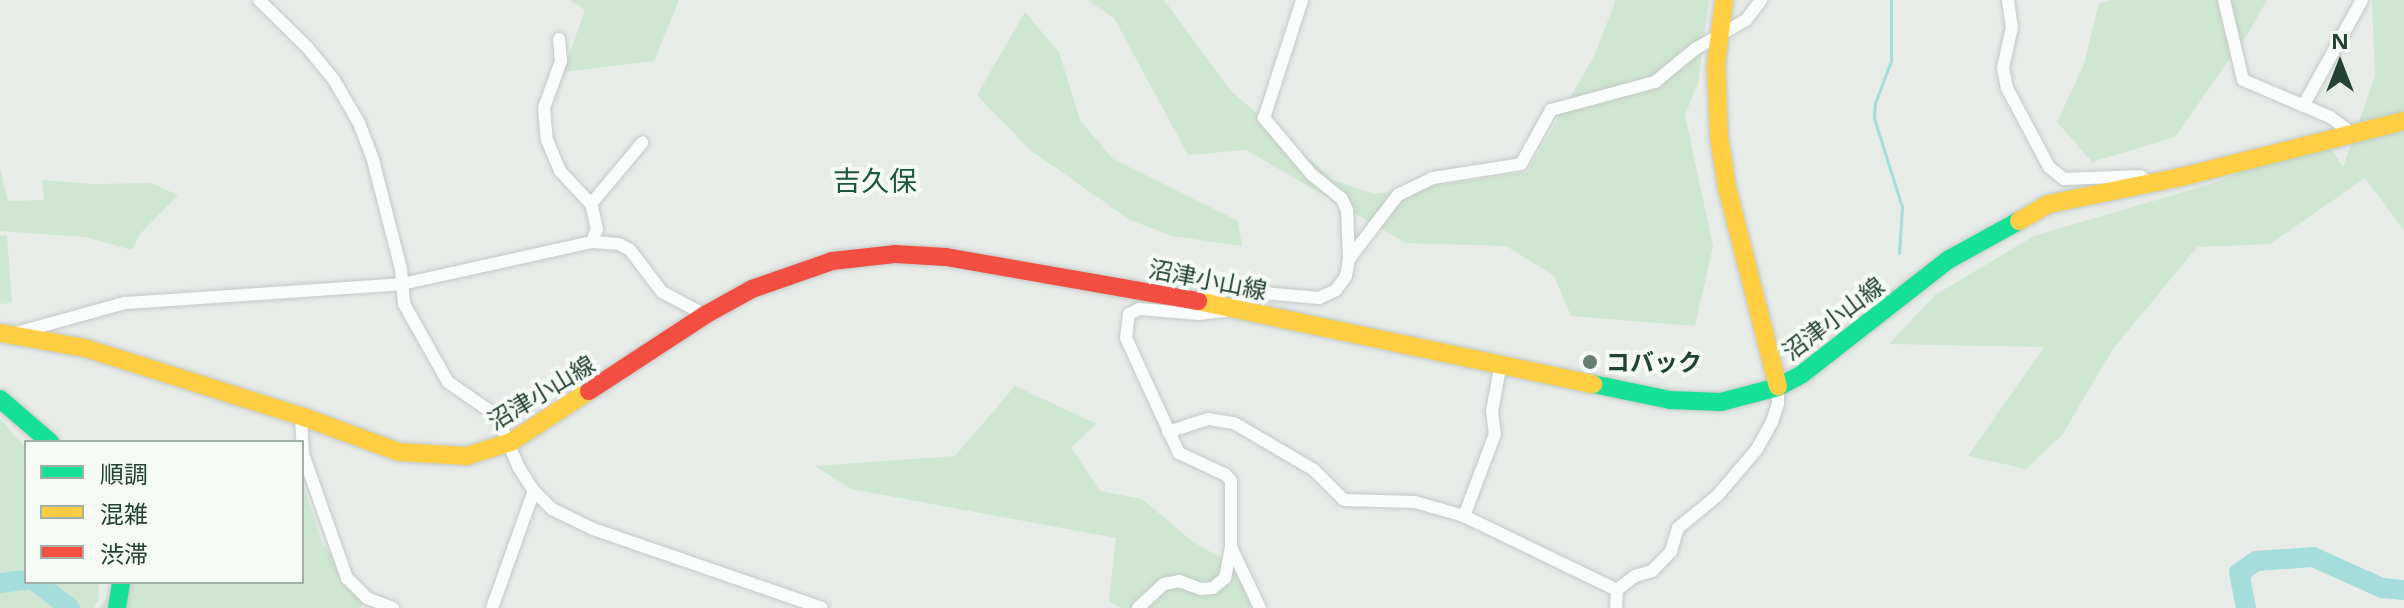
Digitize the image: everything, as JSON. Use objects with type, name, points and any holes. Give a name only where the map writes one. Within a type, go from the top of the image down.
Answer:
[{"type":"main road","points":[[1724,0],[1718,39],[1719,137],[1727,188],[1778,387]]},
{"type":"main road","name":"沼津小山線","points":[[7,333],[85,348],[301,416],[399,452],[467,456],[511,442],[705,315],[798,270],[860,255],[895,254],[946,257],[1197,301],[1670,400],[1702,403],[1743,398],[1778,387],[1802,374],[1948,260],[2049,204],[2150,183],[2404,121]]},
{"type":"main road","points":[[0,399],[48,440]]},
{"type":"main road","points":[[117,608],[121,584]]},
{"type":"street","points":[[259,0],[307,47],[334,80],[359,123],[373,160],[404,304],[448,382],[497,416],[511,442],[519,468],[534,491],[552,509],[593,529],[815,606]]},
{"type":"street","points":[[1197,301],[1217,291],[1230,290],[1319,298],[1336,290],[1344,282],[1349,259],[1347,210],[1342,199],[1312,175],[1264,118],[1302,0]]},
{"type":"street","points":[[1349,259],[1398,195],[1433,178],[1521,164],[1551,110],[1648,86],[1695,49],[1718,39],[1746,20],[1761,0]]},
{"type":"street","points":[[2008,0],[2012,27],[2003,68],[2007,88],[2049,167],[2064,179],[2140,176],[2150,183]]},
{"type":"street","points":[[2224,0],[2243,80],[2330,117],[2353,134]]},
{"type":"street","points":[[2303,106],[2362,0]]},
{"type":"street","points":[[559,39],[561,61],[544,108],[547,140],[560,171],[591,204],[597,229],[592,242]]},
{"type":"street","points":[[591,204],[642,143]]},
{"type":"street","points":[[7,333],[125,303],[156,299],[402,284],[592,242],[619,244],[630,250],[662,292],[705,315]]},
{"type":"street","points":[[1138,608],[1164,584],[1179,581],[1201,589],[1213,588],[1225,578],[1231,547],[1231,481],[1226,475],[1179,453],[1126,338],[1129,314],[1139,309],[1199,314],[1245,310]]},
{"type":"street","points":[[1464,516],[1495,434],[1492,411],[1501,363]]},
{"type":"street","points":[[1616,608],[1617,590],[1635,576],[1652,571],[1671,551],[1678,528],[1717,496],[1757,449],[1778,404],[1778,387]]},
{"type":"street","points":[[301,416],[302,440]]},
{"type":"street","points":[[1168,432],[1208,419],[1234,423],[1314,470],[1344,500],[1415,502],[1464,516],[1617,590]]},
{"type":"street","points":[[304,457],[347,578],[367,598],[393,608]]},
{"type":"street","points":[[492,608],[534,491]]},
{"type":"street","points":[[1231,547],[1260,608]]},
{"type":"green space","points":[[570,0],[679,0],[654,61],[563,72],[585,10]]},
{"type":"green space","points":[[1087,0],[1164,0],[1231,91],[1334,180],[1374,194],[1527,172],[1594,56],[1616,0],[1709,0],[1698,83],[1685,115],[1713,246],[1695,326],[1571,316],[1554,276],[1506,246],[1406,243],[1246,150],[1188,155],[1114,18]]},
{"type":"green space","points":[[2112,0],[2267,0],[2248,33],[2175,137],[2092,162],[2057,122],[2084,64],[2099,3]]},
{"type":"green space","points":[[2372,0],[2404,0],[2404,230],[2365,178],[2270,244],[2197,247],[2113,349],[2062,435],[2026,469],[1968,456],[2044,347],[1889,344],[1935,295],[2034,236],[2207,185],[2286,156],[2330,147],[2343,167],[2375,76]]},
{"type":"green space","points":[[1025,12],[1059,52],[1080,120],[1113,159],[1238,221],[1242,246],[1172,236],[1130,220],[1030,150],[977,95]]},
{"type":"green space","points":[[0,168],[8,201],[44,200],[42,180],[92,184],[151,183],[178,195],[140,234],[132,250],[85,237],[0,231]]},
{"type":"green space","points":[[7,235],[12,303],[0,304],[0,236]]},
{"type":"green space","points":[[1015,386],[1097,424],[1071,447],[1100,491],[1142,499],[1193,542],[1243,570],[1255,608],[1122,608],[1109,601],[1116,538],[851,489],[815,466],[955,456]]},
{"type":"green space","points":[[0,419],[24,446],[24,584],[99,584],[98,601],[93,608],[0,608]]},
{"type":"green space","points":[[304,487],[322,543],[367,598],[360,608],[99,608],[119,584],[304,584]]},
{"type":"waterway","points":[[1891,0],[1891,61],[1875,103],[1874,118],[1902,207],[1899,253]]},
{"type":"waterway","points":[[2246,608],[2239,573],[2256,561],[2313,557],[2382,588],[2404,590]]},
{"type":"waterway","points":[[0,583],[24,580]]},
{"type":"waterway","points":[[39,584],[70,608]]},
{"type":"traffic: fast","points":[[1593,384],[1670,400],[1721,402],[1778,387],[1802,374],[1948,260],[2019,221]]},
{"type":"traffic: fast","points":[[0,399],[48,440]]},
{"type":"traffic: fast","points":[[117,608],[121,584]]},
{"type":"traffic: slow","points":[[1724,0],[1716,65],[1719,137],[1727,188],[1778,387]]},
{"type":"traffic: slow","points":[[2019,221],[2049,204],[2181,177],[2404,121]]},
{"type":"traffic: slow","points":[[1198,301],[1593,384]]},
{"type":"traffic: slow","points":[[0,333],[85,348],[301,416],[399,452],[467,456],[511,442],[589,391]]},
{"type":"traffic: jam","points":[[589,391],[705,315],[752,289],[832,261],[895,254],[946,257],[1198,301]]},
{"type":"place","name":"コバック","points":[[1590,362]]},
{"type":"district","name":"吉久保","points":[[875,180]]}]
